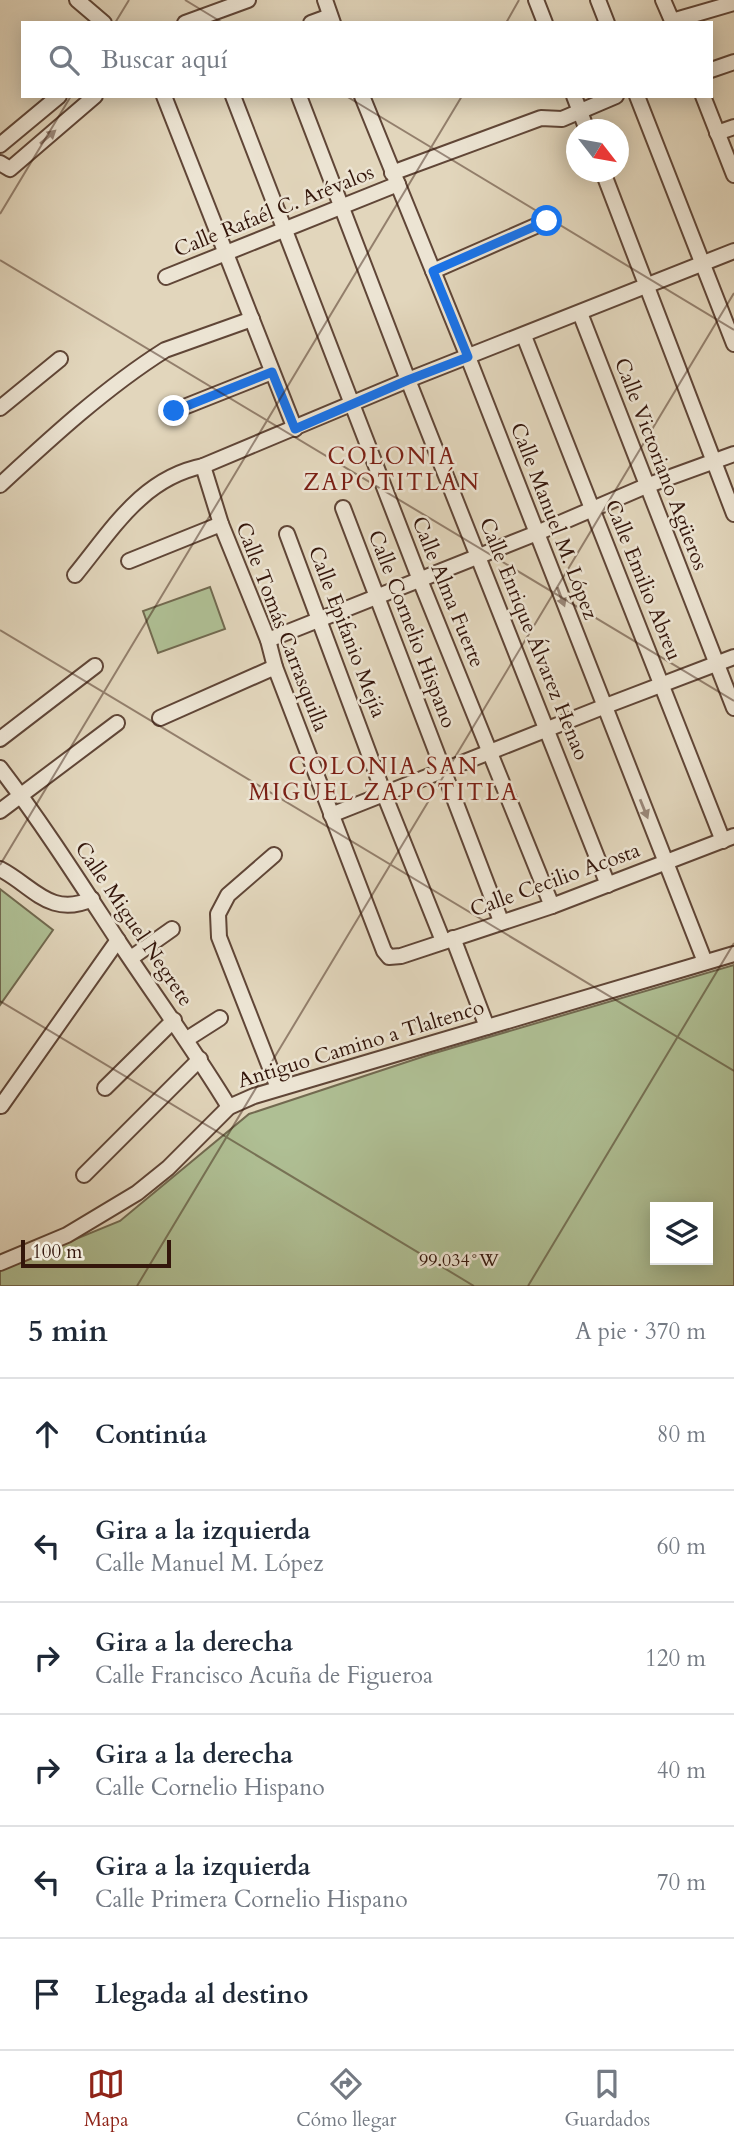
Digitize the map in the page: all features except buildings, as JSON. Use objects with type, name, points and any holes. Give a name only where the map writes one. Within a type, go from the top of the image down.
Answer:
[{"type":"street","points":[[77,0],[102,21]]},
{"type":"street","points":[[191,21],[248,0]]},
{"type":"street","points":[[325,0],[332,20]]},
{"type":"street","points":[[536,0],[544,21]]},
{"type":"street","points":[[598,0],[606,21]]},
{"type":"street","points":[[663,0],[672,21]]},
{"type":"street","points":[[675,21],[734,3]]},
{"type":"street","points":[[713,69],[734,62]]},
{"type":"street","points":[[0,145],[58,98]]},
{"type":"street","points":[[0,163],[10,169],[93,98]]},
{"type":"street","points":[[165,98],[295,429]]},
{"type":"street","name":"Calle Alma Fuerte","points":[[234,98],[420,580],[552,906]]},
{"type":"street","name":"Calle Enrique Álvarez Henao","points":[[300,98],[608,885]]},
{"type":"street","name":"Calle Manuel M. López","points":[[363,98],[468,357],[705,962]]},
{"type":"street","points":[[575,98],[583,119]]},
{"type":"street","name":"Calle Rafaél C. Arévalos","points":[[166,276],[341,207],[395,178],[541,118],[562,119],[611,98]]},
{"type":"street","points":[[638,98],[734,344]]},
{"type":"street","points":[[704,98],[734,175]]},
{"type":"street","points":[[717,133],[734,127]]},
{"type":"street","points":[[607,182],[734,514]]},
{"type":"street","points":[[433,271],[547,221]]},
{"type":"street","points":[[75,575],[142,494],[169,476],[203,466],[408,380],[734,251]]},
{"type":"street","name":"Calle Victoriano Agüeros","points":[[580,313],[734,708]]},
{"type":"street","points":[[0,485],[124,377],[165,349],[252,318]]},
{"type":"street","name":"Calle Emilio Abreu","points":[[524,335],[662,684],[729,838]]},
{"type":"street","points":[[0,408],[60,359]]},
{"type":"street","points":[[174,411],[272,372]]},
{"type":"street","points":[[268,640],[537,533],[646,486],[734,454]]},
{"type":"street","name":"Calle Tomás Carrasquilla","points":[[203,466],[221,524],[268,640],[275,667],[331,816],[384,951],[389,957]]},
{"type":"street","name":"Calle Cornelio Hispano","points":[[343,508],[501,921]]},
{"type":"street","points":[[129,561],[221,524]]},
{"type":"street","name":"Calle Epifanio Mejía","points":[[288,534],[384,794],[487,1027]]},
{"type":"street","points":[[331,816],[734,657]]},
{"type":"street","points":[[0,739],[95,666]]},
{"type":"street","points":[[160,718],[275,667]]},
{"type":"street","points":[[0,811],[117,723]]},
{"type":"street","name":"Calle Miguel Negrete","points":[[0,768],[22,796],[187,1038],[229,1107]]},
{"type":"street","name":"Calle Cecilio Acosta","points":[[389,957],[394,958],[552,906],[729,838]]},
{"type":"street","points":[[274,855],[228,895],[218,914],[219,937],[278,1088]]},
{"type":"street","points":[[0,869],[45,900],[70,905],[92,898]]},
{"type":"street","points":[[131,958],[172,929]]},
{"type":"street","points":[[1,1106],[118,940]]},
{"type":"street","name":"Antiguo Camino a Tlaltenco","points":[[0,1263],[67,1235],[137,1193],[168,1168],[229,1107],[254,1096],[734,954]]},
{"type":"street","points":[[187,1038],[220,1018]]},
{"type":"street","points":[[105,1088],[174,1020]]},
{"type":"street","points":[[84,1175],[200,1059]]},
{"type":"green space","points":[[210,587],[225,629],[158,653],[143,611]]},
{"type":"green space","points":[[0,889],[53,930],[0,1005]]},
{"type":"green space","points":[[734,965],[734,1286],[0,1286],[0,1270],[120,1221],[249,1114],[428,1055]]},
{"type":"district","name":"COLONIA ZAPOTITLÁN","points":[[392,469]]},
{"type":"district","name":"COLONIA SAN MIGUEL ZAPOTITLA","points":[[384,779]]},
{"type":"route","points":[[174,411],[272,372],[295,429],[468,357],[433,271],[547,221]]}]
